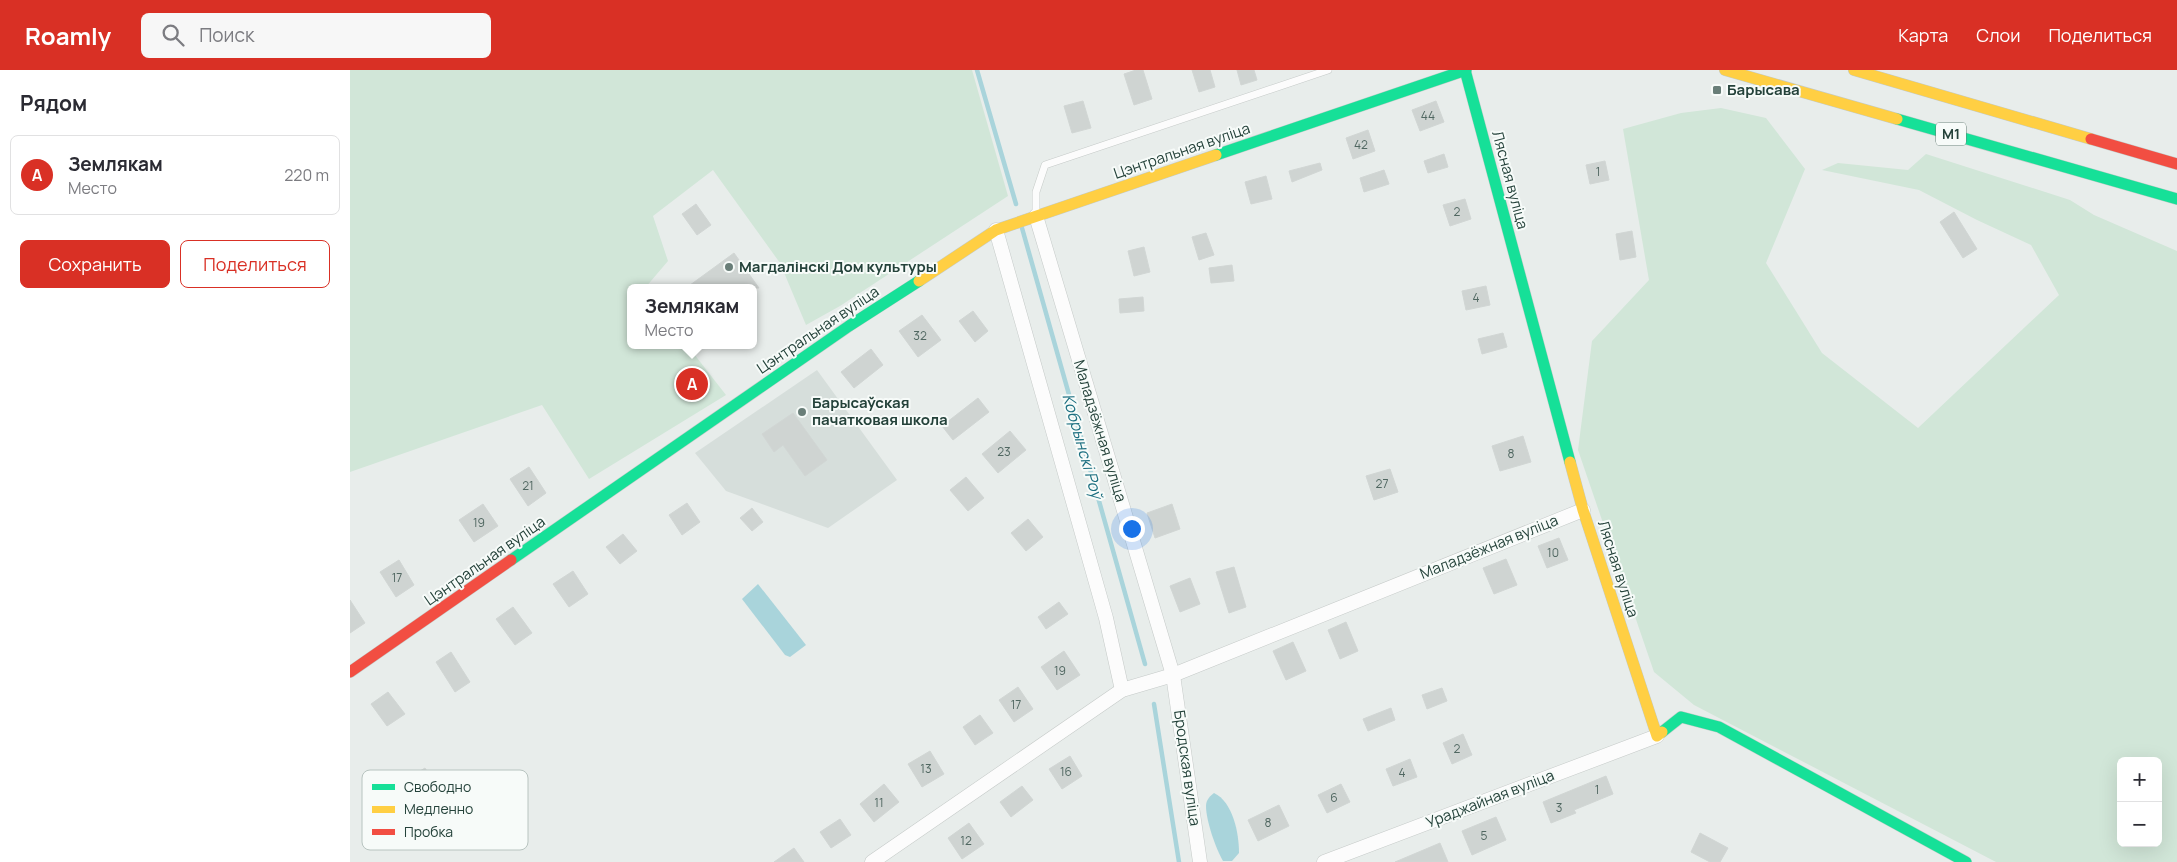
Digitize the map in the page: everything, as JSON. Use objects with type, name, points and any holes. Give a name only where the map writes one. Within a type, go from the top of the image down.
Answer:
[{"type":"main road","name":"Цэнтральная вуліца","points":[[350,672],[848,326],[996,230],[1465,70]]},
{"type":"main road","name":"Лясная вуліца","points":[[1465,70],[1583,510],[1657,736]]},
{"type":"main road","name":"М1","points":[[1724,70],[2177,199]]},
{"type":"main road","name":"М1","points":[[1854,70],[2177,164]]},
{"type":"main road","points":[[1657,736],[1681,717],[1719,727],[1966,862]]},
{"type":"street","name":"Маладзёжная вуліца","points":[[1036,216],[1173,675]]},
{"type":"street","points":[[996,230],[1106,618],[1122,690]]},
{"type":"street","name":"Маладзёжная вуліца","points":[[872,862],[1122,690],[1173,675],[1583,510]]},
{"type":"street","name":"Бродская вуліца","points":[[1173,675],[1200,862]]},
{"type":"street","name":"Ураджайная вуліца","points":[[1324,862],[1657,736]]},
{"type":"lane","points":[[1036,216],[1036,192],[1045,165],[1328,70]]},
{"type":"shaded area","name":"Барысаўская пачатковая школа","points":[[817,370],[897,480],[828,528],[726,491],[695,453]]},
{"type":"green space","points":[[350,70],[972,70],[1008,196],[840,306],[806,325],[780,263],[713,170],[653,216],[668,261],[648,284],[627,284],[627,349],[690,349],[726,395],[589,479],[542,405],[350,472]]},
{"type":"green space","points":[[1721,108],[1766,118],[1805,169],[1766,263],[1822,353],[1918,428],[2059,295],[2031,245],[1919,190],[1822,170],[1838,163],[1908,170],[1926,154],[2070,200],[2094,215],[2177,251],[2177,862],[1996,862],[1694,705],[1654,672],[1578,450],[1592,341],[1649,280],[1623,129],[1681,113]]},
{"type":"water","points":[[758,584],[806,645],[790,657],[785,655],[742,599]]},
{"type":"water","points":[[1214,793],[1226,803],[1234,819],[1239,853],[1232,861],[1223,861],[1206,812],[1208,798]]},
{"type":"building","points":[[1143,70],[1152,99],[1134,105],[1124,74]]},
{"type":"building","points":[[1192,70],[1210,70],[1215,87],[1199,92]]},
{"type":"building","points":[[1237,70],[1254,70],[1257,80],[1241,85]]},
{"type":"building","points":[[1083,101],[1091,128],[1072,133],[1064,106]]},
{"type":"building","points":[[1436,101],[1444,122],[1420,131],[1412,110]]},
{"type":"building","points":[[1368,130],[1375,151],[1353,159],[1346,138]]},
{"type":"building","points":[[1444,154],[1448,167],[1428,173],[1424,161]]},
{"type":"building","points":[[1605,161],[1609,180],[1590,184],[1586,165]]},
{"type":"building","points":[[1320,163],[1322,170],[1292,182],[1289,171]]},
{"type":"building","points":[[1384,170],[1389,184],[1364,192],[1360,178]]},
{"type":"building","points":[[1266,176],[1272,199],[1251,204],[1245,182]]},
{"type":"building","points":[[1465,199],[1471,219],[1450,226],[1443,205]]},
{"type":"building","points":[[696,204],[711,225],[697,235],[682,214]]},
{"type":"building","points":[[1954,212],[1977,249],[1963,258],[1940,222]]},
{"type":"building","points":[[1632,231],[1636,257],[1620,260],[1616,234]]},
{"type":"building","points":[[1206,233],[1214,255],[1199,260],[1192,237]]},
{"type":"building","points":[[1144,247],[1150,272],[1134,276],[1128,251]]},
{"type":"building","name":"Магдалінскі Дом культуры","points":[[734,253],[756,284],[691,284]]},
{"type":"building","points":[[1232,265],[1234,281],[1211,283],[1209,268]]},
{"type":"building","points":[[1486,286],[1490,305],[1466,310],[1462,291]]},
{"type":"building","points":[[1143,297],[1144,311],[1120,313],[1119,299]]},
{"type":"building","points":[[973,311],[988,331],[975,342],[959,321]]},
{"type":"building","points":[[922,315],[941,340],[918,357],[899,331]]},
{"type":"building","points":[[1503,333],[1507,347],[1482,354],[1478,339]]},
{"type":"building","points":[[871,349],[883,365],[854,388],[841,372]]},
{"type":"building","points":[[978,398],[989,412],[953,440],[942,426]]},
{"type":"building","points":[[793,413],[827,460],[805,476],[783,445],[774,452],[762,434]]},
{"type":"building","points":[[1010,431],[1026,450],[998,473],[982,454]]},
{"type":"building","points":[[1523,436],[1531,462],[1500,471],[1492,446]]},
{"type":"building","points":[[529,467],[546,493],[528,506],[510,479]]},
{"type":"building","points":[[1390,469],[1398,492],[1374,500],[1366,476]]},
{"type":"building","points":[[966,477],[984,498],[968,511],[950,490]]},
{"type":"building","points":[[687,503],[700,522],[682,535],[669,515]]},
{"type":"building","points":[[483,504],[498,526],[474,542],[459,520]]},
{"type":"building","points":[[1172,504],[1180,529],[1155,538],[1147,513]]},
{"type":"building","points":[[752,508],[763,522],[752,531],[740,518]]},
{"type":"building","points":[[1028,519],[1043,537],[1026,551],[1011,533]]},
{"type":"building","points":[[623,534],[637,551],[620,564],[606,547]]},
{"type":"building","points":[[1559,538],[1568,560],[1547,568],[1538,546]]},
{"type":"building","points":[[1506,559],[1517,585],[1494,594],[1483,568]]},
{"type":"building","points":[[399,560],[414,585],[396,597],[380,572]]},
{"type":"building","points":[[1234,567],[1246,607],[1229,613],[1216,572]]},
{"type":"building","points":[[573,571],[588,594],[569,607],[553,584]]},
{"type":"building","points":[[1190,578],[1200,604],[1180,612],[1170,586]]},
{"type":"building","points":[[350,600],[365,623],[350,633]]},
{"type":"building","points":[[1059,602],[1068,614],[1046,629],[1038,617]]},
{"type":"building","points":[[513,607],[532,633],[515,645],[496,619]]},
{"type":"building","points":[[1346,622],[1358,651],[1340,659],[1328,630]]},
{"type":"building","points":[[1293,642],[1306,671],[1286,680],[1273,651]]},
{"type":"building","points":[[1064,651],[1080,675],[1057,690],[1041,667]]},
{"type":"building","points":[[451,652],[470,682],[455,692],[436,662]]},
{"type":"building","points":[[1018,687],[1033,709],[1014,722],[999,700]]},
{"type":"building","points":[[1442,688],[1447,701],[1427,709],[1422,695]]},
{"type":"building","points":[[388,692],[405,714],[387,726],[371,704]]},
{"type":"building","points":[[1391,708],[1395,720],[1368,731],[1363,719]]},
{"type":"building","points":[[980,715],[993,733],[975,745],[963,727]]},
{"type":"building","points":[[1463,734],[1472,755],[1452,764],[1443,743]]},
{"type":"building","points":[[930,751],[944,774],[922,787],[908,764]]},
{"type":"building","points":[[1070,756],[1082,776],[1062,789],[1049,769]]},
{"type":"building","points":[[1410,759],[1417,777],[1393,786],[1386,769]]},
{"type":"building","points":[[1606,776],[1613,794],[1574,810],[1576,813],[1551,823],[1543,802]]},
{"type":"building","points":[[884,784],[899,802],[874,822],[860,804]]},
{"type":"building","points":[[1341,784],[1350,802],[1327,813],[1318,795]]},
{"type":"building","points":[[1022,786],[1033,800],[1011,817],[1000,802]]},
{"type":"building","points":[[1279,805],[1289,826],[1258,841],[1248,820]]},
{"type":"building","points":[[1496,817],[1506,840],[1472,855],[1462,831]]},
{"type":"building","points":[[840,819],[851,835],[831,848],[820,832]]},
{"type":"building","points":[[969,823],[984,844],[962,859],[948,838]]},
{"type":"building","points":[[1700,833],[1728,848],[1720,862],[1710,862],[1691,852]]},
{"type":"building","points":[[1440,843],[1448,862],[1395,862]]},
{"type":"building","points":[[794,848],[804,862],[774,862]]},
{"type":"waterway","name":"Кобрынскі Роў","points":[[977,70],[1016,204]]},
{"type":"waterway","name":"Кобрынскі Роў","points":[[1022,228],[1145,664]]},
{"type":"waterway","name":"Кобрынскі Роў","points":[[1154,704],[1179,862]]},
{"type":"traffic: fast","points":[[1465,70],[1570,462]]},
{"type":"traffic: fast","points":[[1216,155],[1466,70]]},
{"type":"traffic: fast","points":[[1897,119],[2177,199]]},
{"type":"traffic: fast","points":[[511,560],[849,326],[919,281]]},
{"type":"traffic: fast","points":[[1662,732],[1681,717],[1719,727],[1966,862]]},
{"type":"traffic: slow","points":[[1725,70],[1897,119]]},
{"type":"traffic: slow","points":[[1854,70],[2091,139]]},
{"type":"traffic: slow","points":[[919,281],[996,230],[1216,155]]},
{"type":"traffic: slow","points":[[1570,462],[1583,510],[1657,736],[1662,732]]},
{"type":"traffic: jam","points":[[2091,139],[2177,164]]},
{"type":"traffic: jam","points":[[350,672],[511,560]]},
{"type":"place","name":"Барысава","points":[[1717,90]]},
{"type":"place","name":"Магдалінскі Дом культуры","points":[[729,267]]},
{"type":"place","name":"Землякам","points":[[692,384]]},
{"type":"place","name":"Барысаўская пачатковая школа","points":[[802,412]]}]
